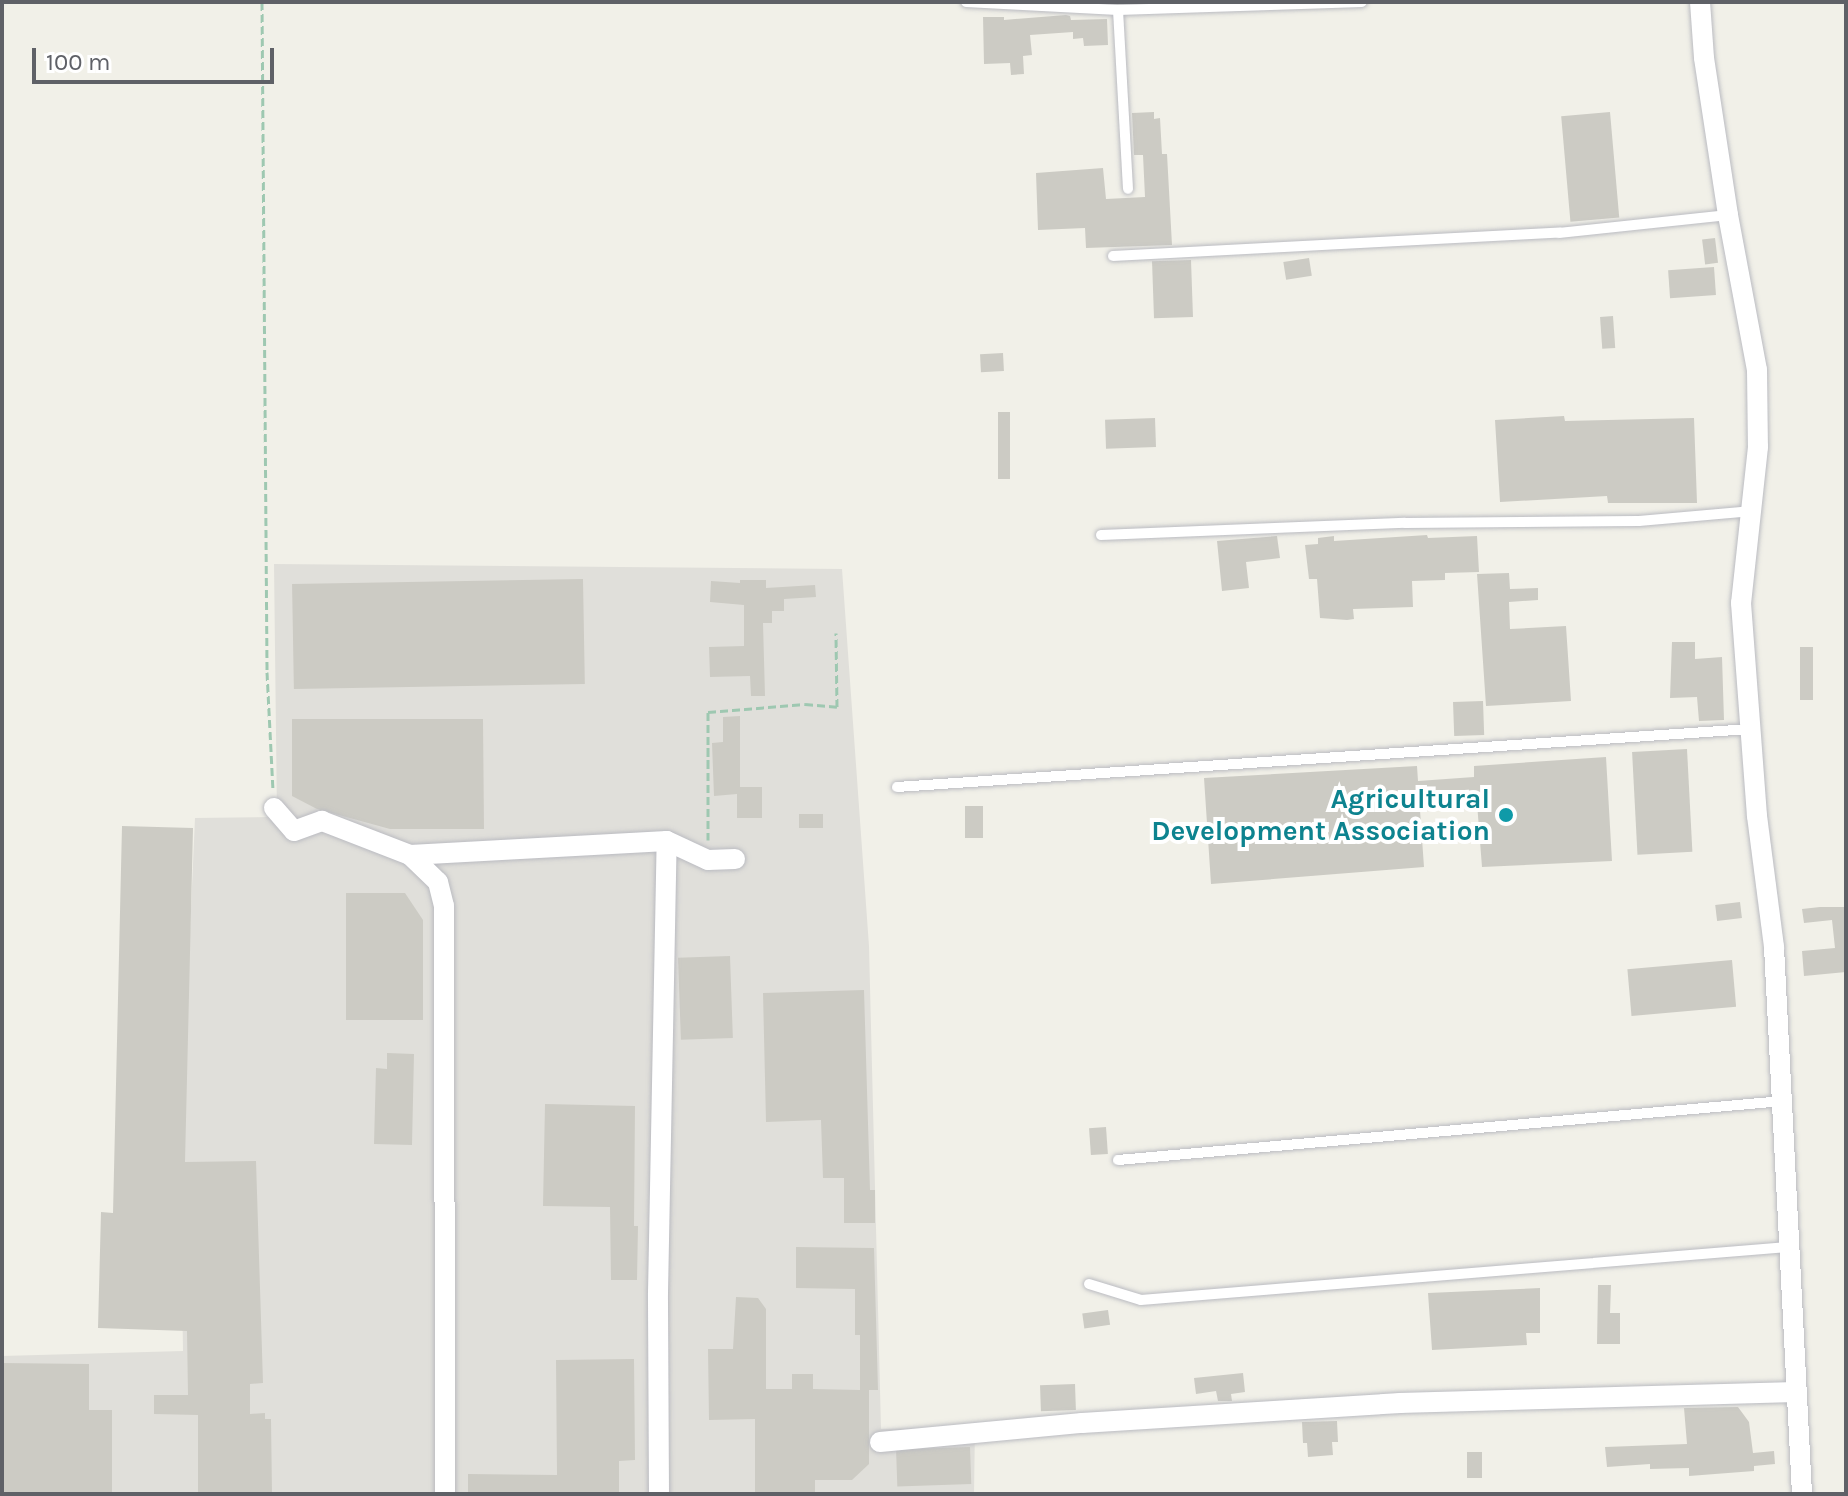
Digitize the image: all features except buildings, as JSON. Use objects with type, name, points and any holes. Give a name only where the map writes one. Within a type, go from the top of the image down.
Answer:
[{"type":"street","points":[[1700,2],[1704,58],[1728,215],[1757,370],[1758,447],[1741,603],[1749,729],[1774,947],[1802,1494]]},
{"type":"street","points":[[274,808],[294,831],[322,821],[410,855],[438,882],[444,906],[445,1494]]},
{"type":"street","points":[[410,855],[667,841],[708,860],[735,859]]},
{"type":"street","points":[[659,1494],[658,1293],[667,841]]},
{"type":"street","points":[[880,1442],[1082,1423],[1400,1403],[1795,1392]]},
{"type":"lane","points":[[966,2],[1118,10],[1362,2]]},
{"type":"lane","points":[[1118,10],[1128,189]]},
{"type":"lane","points":[[1113,256],[1559,233],[1728,215]]},
{"type":"lane","points":[[1101,535],[1405,523],[1639,521],[1753,511]]},
{"type":"lane","points":[[897,787],[1749,729]]},
{"type":"lane","points":[[1118,1160],[1783,1101]]},
{"type":"lane","points":[[1089,1284],[1141,1300],[1788,1247]]},
{"type":"path","points":[[262,2],[267,672],[274,808]]},
{"type":"path","points":[[708,860],[708,712],[805,704],[837,707],[836,633]]},
{"type":"shaded area","points":[[274,564],[842,569],[869,946],[881,1429],[975,1427],[974,1494],[2,1494],[2,1356],[183,1351],[180,1161],[195,818],[277,817]]},
{"type":"place","name":"Agricultural Development Association","points":[[1506,815]]}]
